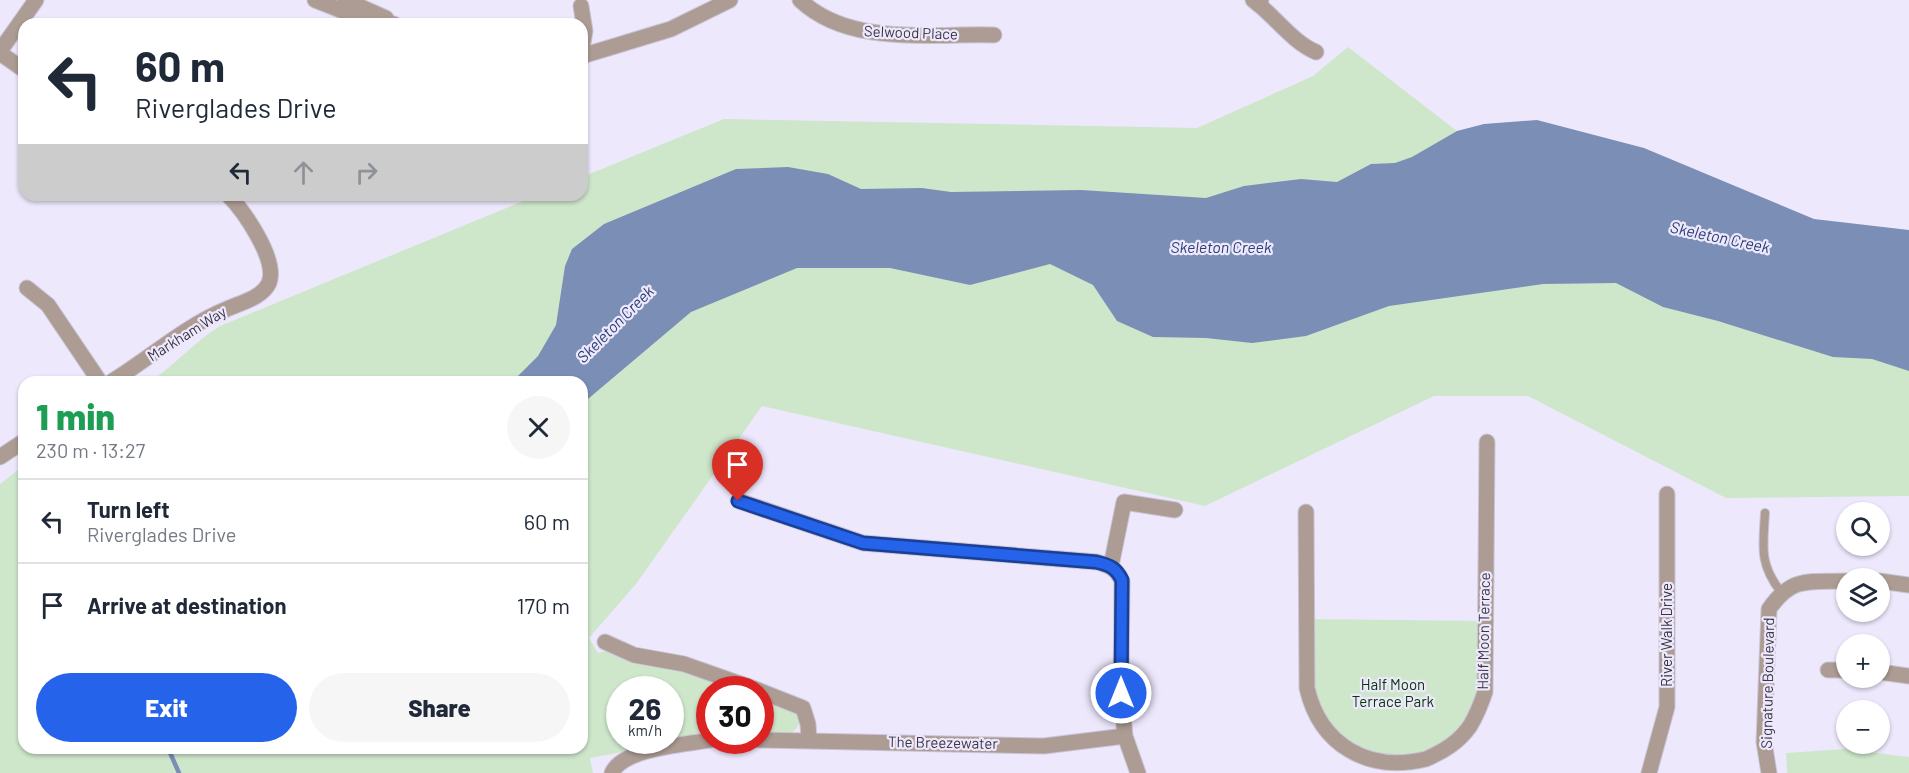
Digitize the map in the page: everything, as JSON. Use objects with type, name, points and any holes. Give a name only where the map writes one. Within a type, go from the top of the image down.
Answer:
[{"type":"street","points":[[24,18],[36,0]]},
{"type":"street","points":[[315,0],[355,4],[383,18]]},
{"type":"street","points":[[588,48],[618,45],[671,29],[730,0]]},
{"type":"street","name":"Selwood Place","points":[[801,0],[830,20],[861,32],[994,35]]},
{"type":"street","points":[[1258,1],[1297,42],[1316,52]]},
{"type":"street","points":[[577,18],[581,3]]},
{"type":"street","points":[[581,3],[583,18]]},
{"type":"street","points":[[18,26],[0,52],[18,66]]},
{"type":"street","name":"Markham Way","points":[[120,376],[212,316],[259,295],[268,285],[270,269],[254,230],[234,201]]},
{"type":"street","points":[[27,288],[48,305],[96,376]]},
{"type":"street","name":"Half Moon Terrace","points":[[1306,512],[1307,688],[1312,711],[1324,731],[1351,756],[1393,771],[1418,763],[1444,751],[1458,740],[1470,726],[1485,692],[1487,442]]},
{"type":"street","points":[[0,457],[18,445]]},
{"type":"street","name":"River Walk Drive","points":[[1649,773],[1666,706],[1667,494]]},
{"type":"street","points":[[738,501],[863,543],[1096,562],[1111,566],[1122,580],[1121,693],[1125,736],[1138,773]]},
{"type":"street","points":[[1111,566],[1124,502],[1175,510]]},
{"type":"street","points":[[1781,592],[1801,582],[1836,580]]},
{"type":"street","points":[[1890,582],[1909,585]]},
{"type":"street","name":"Signature Boulevard","points":[[1769,773],[1764,742],[1769,609],[1781,592]]},
{"type":"street","points":[[605,642],[634,655],[684,664],[719,676]]},
{"type":"street","points":[[1828,670],[1836,670]]},
{"type":"street","points":[[1890,673],[1909,676]]},
{"type":"street","points":[[774,696],[803,708],[808,724],[809,740]]},
{"type":"street","name":"The Breezewater","points":[[774,740],[1044,746],[1125,736]]},
{"type":"street","points":[[612,773],[616,765],[629,756],[696,743]]},
{"type":"lane","points":[[1765,513],[1763,559],[1767,575],[1781,592]]},
{"type":"green space","points":[[1348,47],[1457,131],[1522,218],[1909,293],[1909,496],[1726,498],[1528,396],[1434,396],[1205,506],[762,406],[636,584],[589,638],[598,653],[611,650],[634,661],[700,676],[696,676],[696,738],[684,741],[684,676],[606,676],[606,754],[612,754],[590,758],[593,773],[0,773],[0,484],[18,470],[18,754],[588,754],[588,376],[158,376],[220,326],[523,201],[588,201],[588,175],[724,119],[1197,128],[1313,76]]},
{"type":"green space","name":"Half Moon Terrace Park","points":[[1307,619],[1484,621],[1485,692],[1444,751],[1369,764],[1312,711]]},
{"type":"green space","points":[[774,702],[799,712],[798,727],[782,735],[774,735]]},
{"type":"green space","points":[[1836,750],[1836,754],[1885,754],[1909,757],[1909,773],[1787,773],[1786,753]]},
{"type":"water","points":[[1537,120],[1644,148],[1814,219],[1909,230],[1909,371],[1872,359],[1833,357],[1718,321],[1663,307],[1616,283],[1543,284],[1389,306],[1306,336],[1252,343],[1206,338],[1153,337],[1117,321],[1093,285],[1050,264],[970,285],[890,268],[797,268],[691,312],[588,399],[588,376],[518,376],[538,356],[556,325],[565,266],[572,249],[604,224],[736,169],[788,167],[828,174],[861,189],[922,188],[951,192],[1081,190],[1206,198],[1244,186],[1301,179],[1337,182],[1371,164],[1395,163],[1412,157],[1457,131],[1484,124]]},
{"type":"waterway","name":"Skeleton Creek","points":[[171,754],[179,773]]},
{"type":"route","points":[[738,501],[863,543],[1096,562],[1111,566],[1122,580],[1121,693]]}]
